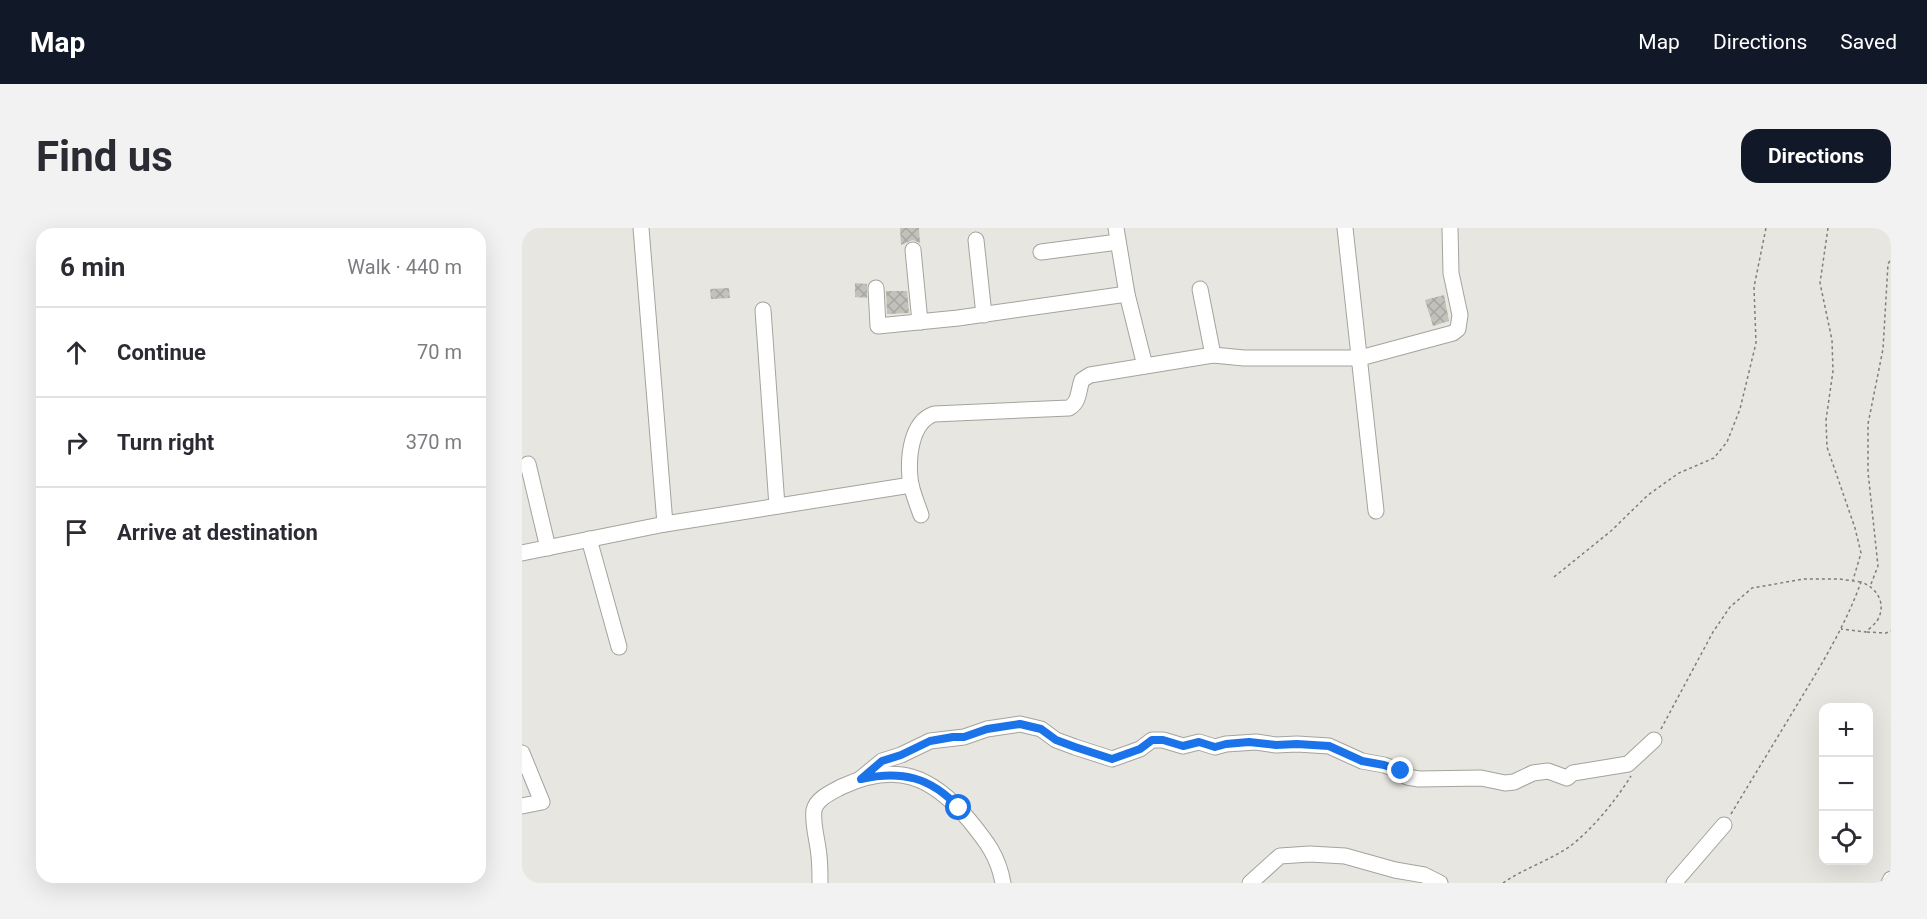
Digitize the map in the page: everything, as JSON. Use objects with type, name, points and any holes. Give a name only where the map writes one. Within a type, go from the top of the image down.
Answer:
[{"type":"street","points":[[641,228],[666,524]]},
{"type":"street","points":[[1345,228],[1376,512]]},
{"type":"street","points":[[921,515],[911,485],[912,442],[920,423],[929,416],[965,412],[1069,408],[1078,398],[1083,380],[1090,375],[1213,355],[1244,358],[1360,358],[1453,333],[1458,328],[1460,315],[1451,273],[1450,228]]},
{"type":"street","points":[[1041,252],[1117,235],[1127,294],[1145,366]]},
{"type":"street","points":[[976,240],[984,315]]},
{"type":"street","points":[[913,249],[920,322]]},
{"type":"street","points":[[876,288],[878,326],[984,315],[1127,294]]},
{"type":"street","points":[[1200,289],[1213,355]]},
{"type":"street","points":[[763,309],[777,506]]},
{"type":"street","points":[[528,464],[548,548]]},
{"type":"street","points":[[522,553],[666,524],[911,485]]},
{"type":"street","points":[[589,539],[619,647]]},
{"type":"street","points":[[861,779],[882,761],[930,741],[964,737],[987,729],[1020,724],[1041,729],[1056,740],[1112,759],[1140,749],[1152,740],[1163,740],[1183,746],[1199,742],[1215,747],[1249,742],[1276,745],[1304,744],[1329,746],[1362,761],[1401,771],[1407,777],[1419,779],[1482,778],[1505,783],[1514,782],[1533,773],[1548,771],[1567,778],[1573,773],[1628,764],[1654,740]]},
{"type":"street","points":[[522,753],[542,802],[522,806]]},
{"type":"street","points":[[820,883],[814,810],[818,802],[825,796],[861,779],[874,776],[907,776],[934,786],[951,799],[984,836],[1002,872],[1002,883]]},
{"type":"street","points":[[1674,883],[1724,825]]},
{"type":"street","points":[[1250,883],[1280,856],[1322,854],[1368,861],[1424,876],[1440,883]]},
{"type":"street","points":[[1889,883],[1891,879]]},
{"type":"path","points":[[1554,577],[1611,531],[1648,495],[1679,473],[1714,458],[1727,442],[1740,409],[1756,343],[1754,287],[1766,228]]},
{"type":"path","points":[[1828,228],[1820,283],[1832,340],[1833,371],[1826,420],[1827,447],[1861,553],[1853,581]]},
{"type":"path","points":[[1870,585],[1878,566],[1868,472],[1868,424],[1883,349],[1888,264],[1891,259]]},
{"type":"path","points":[[1654,740],[1713,632],[1730,607],[1752,588],[1804,579],[1839,579],[1870,585],[1881,604],[1877,621],[1866,632]]},
{"type":"path","points":[[1724,825],[1841,629],[1861,582]]},
{"type":"path","points":[[1841,629],[1886,633],[1891,631]]},
{"type":"path","points":[[1503,883],[1517,873],[1569,847],[1619,795],[1631,777]]},
{"type":"building","points":[[900,228],[919,228],[920,243],[913,240],[901,245]]},
{"type":"building","points":[[855,283],[867,284],[867,298],[855,297]]},
{"type":"building","points":[[729,288],[730,298],[711,299],[710,289]]},
{"type":"building","points":[[886,291],[907,291],[909,313],[887,314]]},
{"type":"building","points":[[1444,295],[1449,321],[1433,326],[1425,300]]},
{"type":"route","points":[[959,808],[934,786],[917,778],[897,775],[861,779],[882,761],[930,741],[964,737],[987,729],[1020,724],[1041,729],[1056,740],[1112,759],[1140,749],[1152,740],[1171,741],[1183,746],[1199,742],[1215,747],[1256,742],[1276,745],[1329,746],[1362,761],[1401,771]]}]
